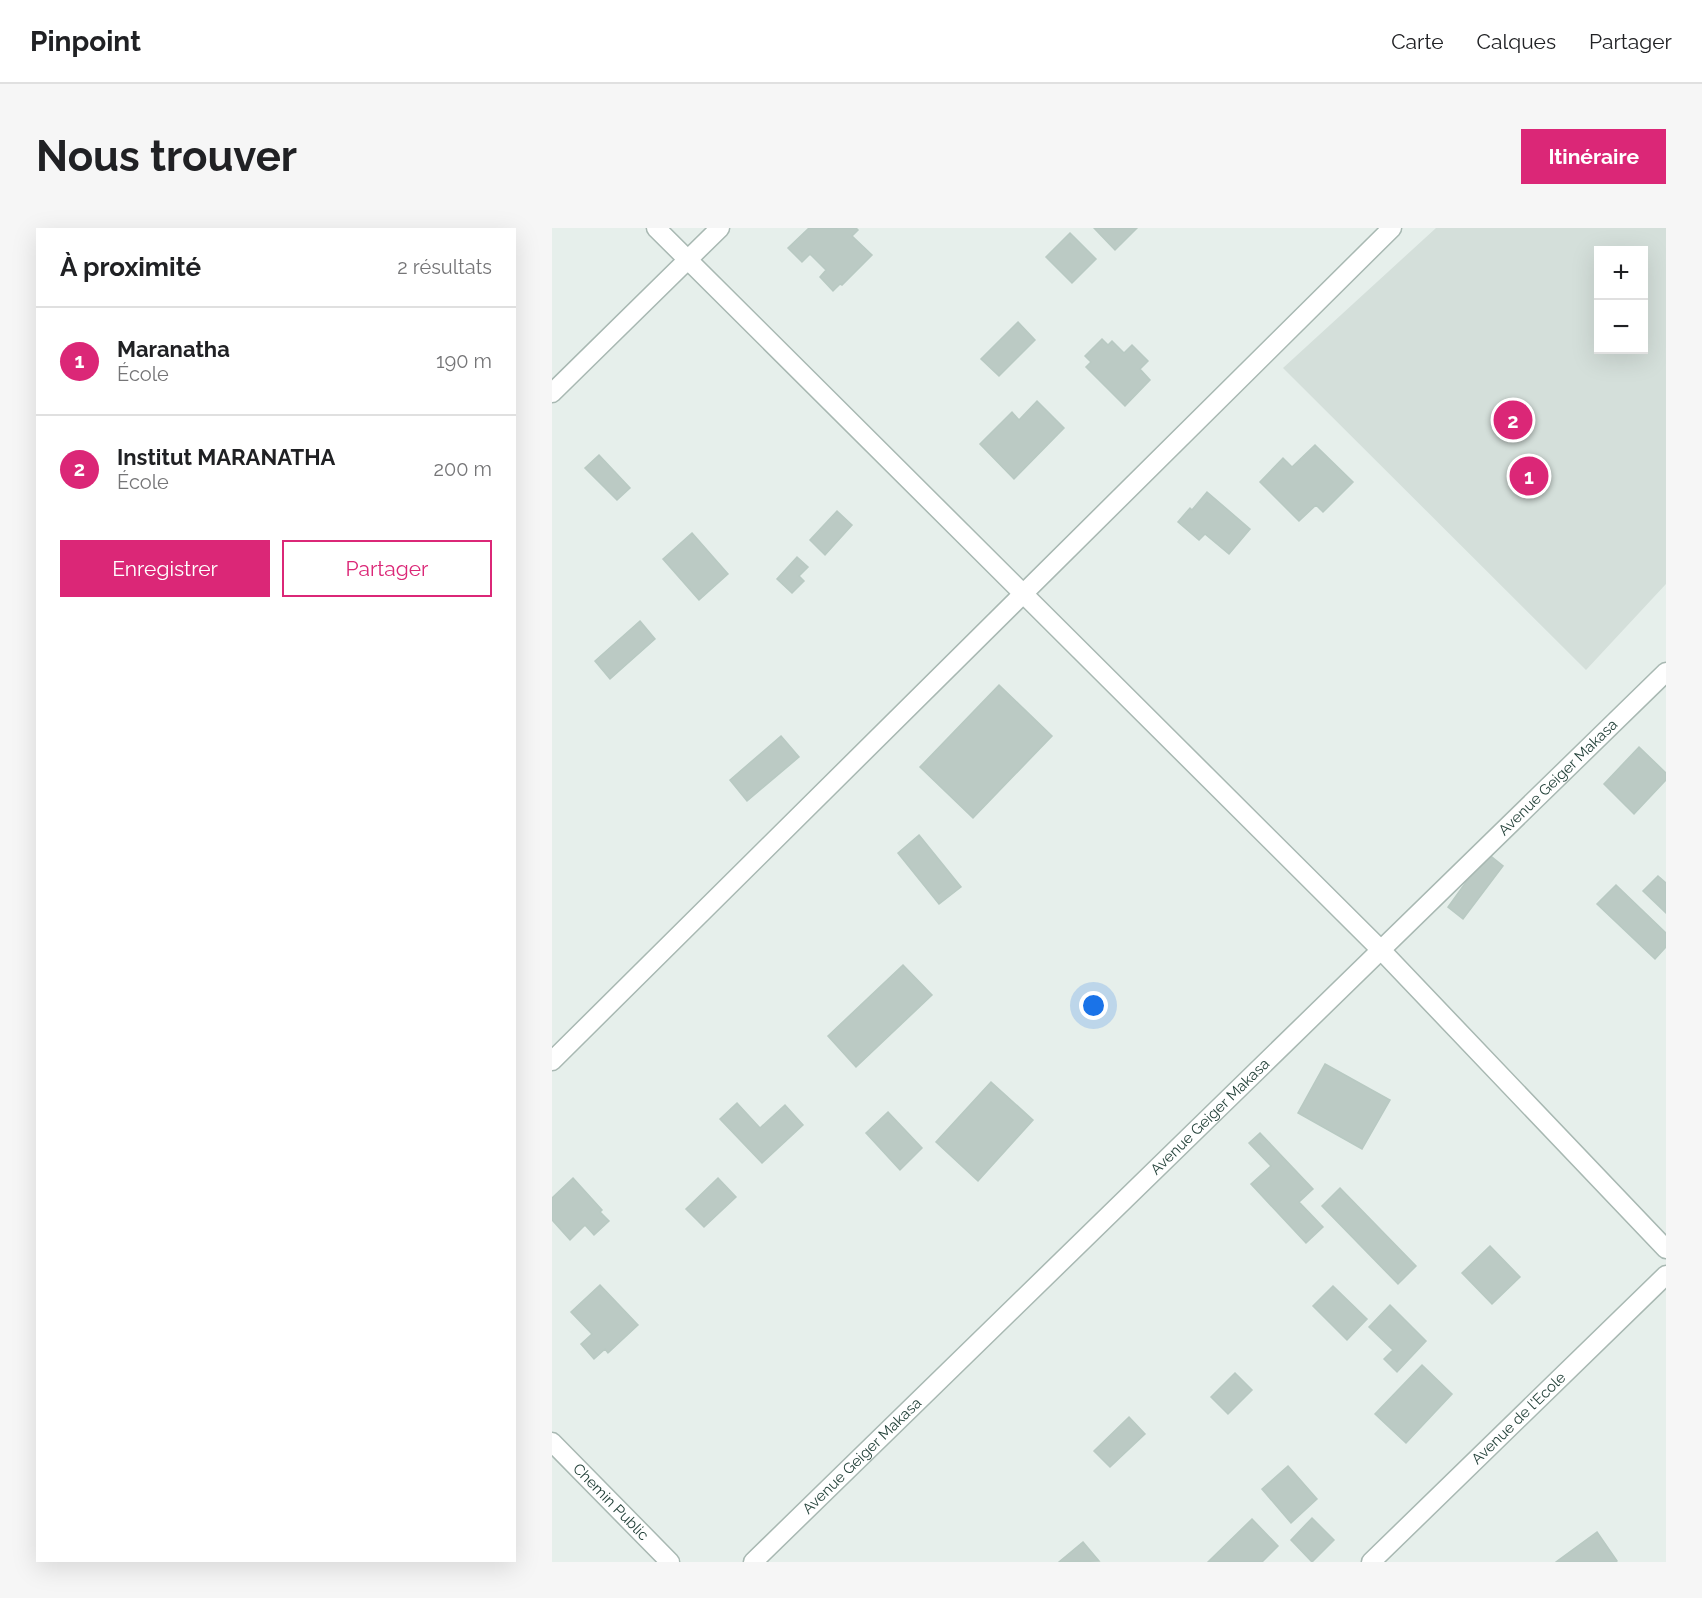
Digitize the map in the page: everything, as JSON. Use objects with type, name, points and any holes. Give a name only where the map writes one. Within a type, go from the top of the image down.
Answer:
[{"type":"street","points":[[656,228],[1381,950],[1666,1249]]},
{"type":"street","points":[[552,393],[720,228]]},
{"type":"street","points":[[552,1061],[1392,228]]},
{"type":"street","name":"Avenue Geiger Makasa","points":[[753,1562],[1666,672]]},
{"type":"street","name":"Avenue de l'Ecole","points":[[1371,1562],[1666,1275]]},
{"type":"street","name":"Chemin Public","points":[[552,1442],[670,1562]]},
{"type":"shaded area","points":[[1436,228],[1666,228],[1666,584],[1586,670],[1283,368]]},
{"type":"building","points":[[809,228],[856,228],[858,230],[852,236],[872,255],[833,291],[820,277],[826,270],[810,254],[802,262],[788,248]]},
{"type":"building","points":[[1094,228],[1137,228],[1115,250]]},
{"type":"building","points":[[1070,233],[1096,259],[1072,283],[1046,257]]},
{"type":"building","points":[[1018,322],[1035,340],[999,376],[981,359]]},
{"type":"building","points":[[1102,339],[1108,345],[1112,341],[1124,353],[1132,345],[1148,361],[1140,369],[1150,380],[1125,406],[1086,367],[1091,362],[1085,356]]},
{"type":"building","points":[[1037,401],[1064,428],[1014,479],[980,444],[1012,412],[1019,420]]},
{"type":"building","points":[[1315,445],[1353,482],[1323,512],[1316,505],[1299,521],[1260,482],[1283,458],[1292,467]]},
{"type":"building","points":[[599,455],[630,488],[617,500],[585,468]]},
{"type":"building","points":[[1207,492],[1250,529],[1229,554],[1205,534],[1199,540],[1178,522]]},
{"type":"building","points":[[837,511],[852,525],[825,555],[810,540]]},
{"type":"building","points":[[692,533],[728,574],[699,600],[663,559]]},
{"type":"building","points":[[797,557],[808,567],[799,576],[804,581],[792,593],[777,579]]},
{"type":"building","points":[[640,621],[655,639],[610,679],[595,661]]},
{"type":"building","points":[[999,685],[1052,736],[973,818],[920,767]]},
{"type":"building","points":[[781,736],[799,757],[747,801],[730,780]]},
{"type":"building","points":[[1639,747],[1666,773],[1666,780],[1634,814],[1604,784]]},
{"type":"building","points":[[919,835],[961,887],[939,904],[898,853]]},
{"type":"building","points":[[1487,853],[1503,866],[1463,919],[1448,907]]},
{"type":"building","points":[[1658,876],[1666,883],[1666,913],[1643,891]]},
{"type":"building","points":[[1616,885],[1666,933],[1666,947],[1655,959],[1597,904]]},
{"type":"building","points":[[903,965],[932,995],[856,1067],[828,1036]]},
{"type":"building","points":[[1325,1064],[1390,1100],[1362,1149],[1298,1113]]},
{"type":"building","points":[[991,1082],[1033,1120],[978,1181],[936,1142]]},
{"type":"building","points":[[737,1103],[760,1128],[785,1105],[803,1125],[762,1163],[720,1119]]},
{"type":"building","points":[[888,1112],[922,1148],[900,1170],[866,1133]]},
{"type":"building","points":[[1260,1133],[1313,1189],[1299,1202],[1323,1227],[1306,1243],[1251,1184],[1271,1166],[1249,1143]]},
{"type":"building","points":[[573,1178],[609,1221],[594,1235],[585,1225],[570,1240],[552,1220],[552,1198]]},
{"type":"building","points":[[718,1178],[736,1197],[704,1227],[686,1209]]},
{"type":"building","points":[[1340,1188],[1416,1266],[1398,1284],[1322,1206]]},
{"type":"building","points":[[1490,1246],[1520,1277],[1492,1304],[1462,1273]]},
{"type":"building","points":[[600,1285],[638,1325],[608,1353],[605,1349],[594,1359],[581,1344],[592,1334],[571,1312]]},
{"type":"building","points":[[1333,1286],[1367,1319],[1347,1340],[1313,1306]]},
{"type":"building","points":[[1390,1305],[1426,1341],[1397,1372],[1384,1359],[1393,1350],[1369,1327]]},
{"type":"building","points":[[1422,1365],[1452,1394],[1406,1443],[1375,1414]]},
{"type":"building","points":[[1235,1373],[1252,1390],[1228,1414],[1211,1397]]},
{"type":"building","points":[[1129,1417],[1145,1434],[1110,1467],[1094,1451]]},
{"type":"building","points":[[1288,1466],[1317,1499],[1291,1523],[1262,1489]]},
{"type":"building","points":[[1312,1518],[1334,1540],[1312,1562],[1291,1540]]},
{"type":"building","points":[[1252,1519],[1278,1546],[1262,1562],[1208,1562]]},
{"type":"building","points":[[1597,1532],[1616,1562],[1556,1562]]},
{"type":"building","points":[[1083,1542],[1099,1561],[1059,1562]]},
{"type":"place","name":"Institut MARANATHA","points":[[1513,420]]},
{"type":"place","name":"Maranatha","points":[[1529,476]]}]
